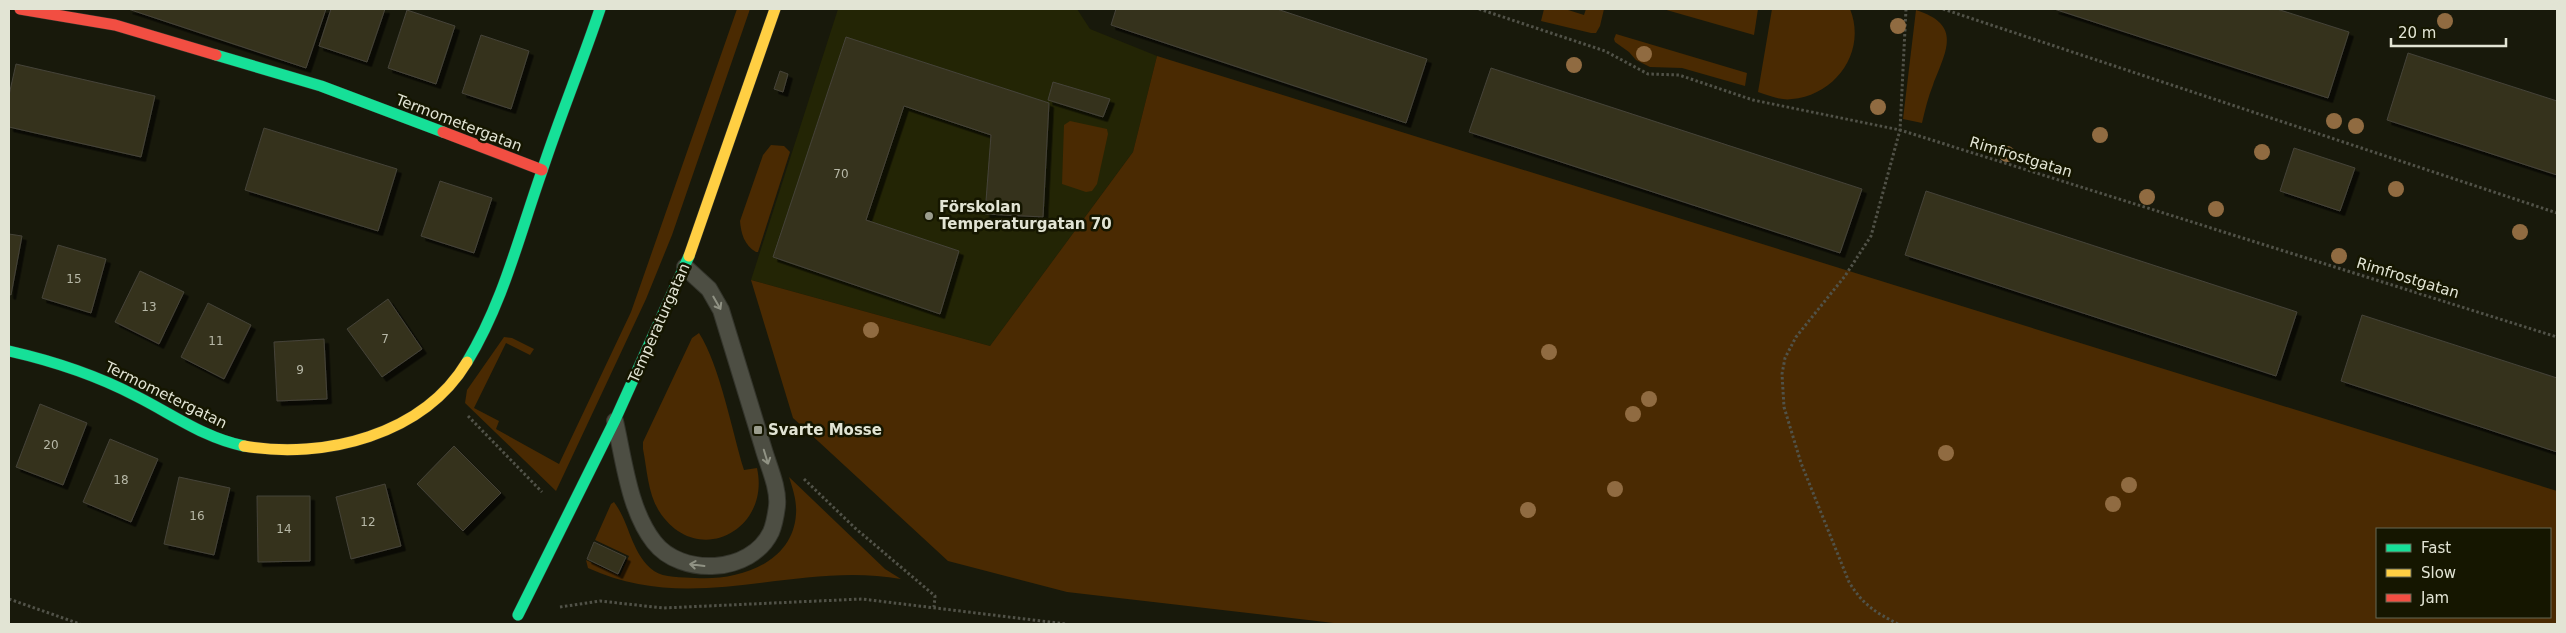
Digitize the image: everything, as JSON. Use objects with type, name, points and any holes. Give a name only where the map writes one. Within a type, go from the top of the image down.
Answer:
[{"type":"street","name":"Termometergatan","points":[[20,9],[115,25],[320,86],[542,170]]},
{"type":"street","name":"Termometergatan","points":[[9,351],[32,356],[102,379],[204,433],[225,441],[281,451],[304,450],[360,440],[407,419],[445,393],[459,375],[478,344],[521,238],[542,170],[600,9]]},
{"type":"street","name":"Temperaturgatan","points":[[516,621],[615,420],[685,267],[775,9]]},
{"type":"lane","points":[[615,420],[634,500],[645,527],[655,543],[671,558],[687,564],[711,567],[735,562],[754,552],[771,532],[777,504],[768,465],[721,310],[709,289],[685,267]]},
{"type":"path","name":"Rimfrostgatan","points":[[1479,9],[1605,51],[1648,74],[1679,75],[1753,100],[1900,130],[2557,336]]},
{"type":"path","points":[[1898,624],[1875,612],[1859,599],[1849,582],[1801,463],[1781,391],[1785,358],[1796,337],[1845,276],[1871,236],[1900,130],[1906,9]]},
{"type":"path","points":[[1943,9],[2557,213]]},
{"type":"path","points":[[445,393],[567,518]]},
{"type":"path","points":[[768,465],[779,462],[802,476],[855,528],[935,596],[934,607]]},
{"type":"path","points":[[9,599],[80,624]]},
{"type":"path","points":[[516,621],[600,601],[663,608],[862,599],[1066,624]]},
{"type":"shaded area","points":[[737,9],[750,9],[672,235],[646,299],[556,491],[465,403],[467,390],[504,337],[512,338],[534,349],[530,355],[506,343],[474,408],[499,421],[496,429],[559,464],[631,312]]},
{"type":"shaded area","name":"Förskolan Temperaturgatan 70","points":[[838,9],[1077,9],[1090,29],[1157,56],[1133,152],[990,346],[751,280]]},
{"type":"shaded area","points":[[1544,9],[1565,9],[1584,15],[1586,9],[1604,9],[1600,26],[1596,33],[1591,33],[1541,21]]},
{"type":"shaded area","points":[[1663,9],[1758,9],[1754,35]]},
{"type":"shaded area","points":[[1772,9],[1850,9],[1854,25],[1851,55],[1844,68],[1834,80],[1822,89],[1808,96],[1788,99],[1758,92]]},
{"type":"shaded area","points":[[1916,10],[1931,16],[1940,23],[1945,31],[1947,40],[1946,50],[1922,123],[1903,119]]},
{"type":"shaded area","points":[[1616,34],[1747,73],[1745,86],[1682,68],[1650,67],[1636,60],[1629,52],[1615,42]]},
{"type":"shaded area","points":[[1157,56],[2557,491],[2557,624],[1342,624],[1067,592],[948,561],[793,418],[751,280],[990,346],[1133,152]]},
{"type":"shaded area","points":[[1070,121],[1107,129],[1108,134],[1097,184],[1092,191],[1086,192],[1062,184],[1064,125]]},
{"type":"shaded area","points":[[771,145],[784,146],[790,152],[758,252],[756,252],[744,238],[740,221],[763,155]]},
{"type":"shaded area","points":[[699,333],[713,363],[725,399],[744,470],[757,468],[758,490],[753,509],[742,525],[727,535],[710,539],[692,538],[674,528],[659,511],[650,489],[643,449],[643,442],[692,338]]},
{"type":"shaded area","points":[[789,477],[885,569],[901,579],[861,575],[822,576],[706,588],[667,588],[628,582],[588,568],[586,560],[620,576],[629,556],[595,540],[611,504],[614,502],[624,519],[640,556],[646,564],[658,573],[673,577],[711,578],[745,572],[760,566],[774,557],[785,546],[793,531],[796,505]]},
{"type":"building","points":[[128,9],[326,9],[306,68]]},
{"type":"building","points":[[331,9],[385,9],[367,62],[319,46]]},
{"type":"building","points":[[1116,9],[1277,9],[1427,59],[1406,123],[1111,25]]},
{"type":"building","points":[[2054,9],[2277,9],[2349,32],[2328,98]]},
{"type":"building","points":[[407,10],[455,26],[436,84],[388,68]]},
{"type":"building","points":[[481,35],[529,51],[511,109],[462,93]]},
{"type":"building","points":[[846,37],[1049,103],[1043,217],[985,214],[991,135],[904,106],[866,220],[959,251],[940,314],[773,257]]},
{"type":"building","points":[[2408,53],[2557,101],[2557,175],[2387,120]]},
{"type":"building","points":[[16,64],[155,96],[141,157],[9,127],[9,95]]},
{"type":"building","points":[[1491,68],[1862,189],[1840,253],[1469,132]]},
{"type":"building","points":[[780,71],[788,74],[783,92],[774,89]]},
{"type":"building","points":[[1053,82],[1110,99],[1103,117],[1048,100]]},
{"type":"building","points":[[264,128],[397,169],[378,231],[245,190]]},
{"type":"building","points":[[2294,148],[2355,168],[2340,211],[2280,191]]},
{"type":"building","points":[[440,181],[492,198],[474,253],[421,236]]},
{"type":"building","points":[[1926,191],[2297,312],[2276,376],[1905,255]]},
{"type":"building","points":[[9,234],[22,236],[11,295],[9,294]]},
{"type":"building","points":[[58,245],[106,259],[91,313],[42,298]]},
{"type":"building","points":[[140,271],[184,292],[159,344],[115,322]]},
{"type":"building","points":[[388,299],[422,349],[382,377],[347,329]]},
{"type":"building","points":[[208,303],[251,325],[224,379],[181,357]]},
{"type":"building","points":[[2362,315],[2557,378],[2557,452],[2341,381]]},
{"type":"building","points":[[324,339],[327,399],[277,401],[274,342]]},
{"type":"building","points":[[40,404],[87,423],[63,485],[16,467]]},
{"type":"building","points":[[110,439],[158,459],[131,522],[83,502]]},
{"type":"building","points":[[454,446],[501,493],[463,531],[417,484]]},
{"type":"building","points":[[179,477],[230,488],[214,555],[164,544]]},
{"type":"building","points":[[385,484],[401,546],[351,559],[336,497]]},
{"type":"building","points":[[257,496],[310,496],[310,561],[258,562]]},
{"type":"building","points":[[594,542],[626,557],[618,574],[587,559]]},
{"type":"traffic: fast","points":[[467,362],[480,340],[500,293],[600,9]]},
{"type":"traffic: fast","points":[[216,55],[321,86],[443,132]]},
{"type":"traffic: fast","points":[[518,615],[615,420],[689,256]]},
{"type":"traffic: fast","points":[[9,351],[42,359],[90,375],[121,388],[188,425],[215,437],[244,446]]},
{"type":"traffic: slow","points":[[689,256],[775,9]]},
{"type":"traffic: slow","points":[[244,446],[306,449],[338,445],[369,437],[398,424],[425,408],[448,387],[467,362]]},
{"type":"traffic: jam","points":[[20,9],[115,25],[216,55]]},
{"type":"traffic: jam","points":[[443,132],[542,170]]},
{"type":"place","name":"Förskolan Temperaturgatan 70","points":[[929,216]]},
{"type":"place","name":"Svarte Mosse","points":[[758,430]]}]
